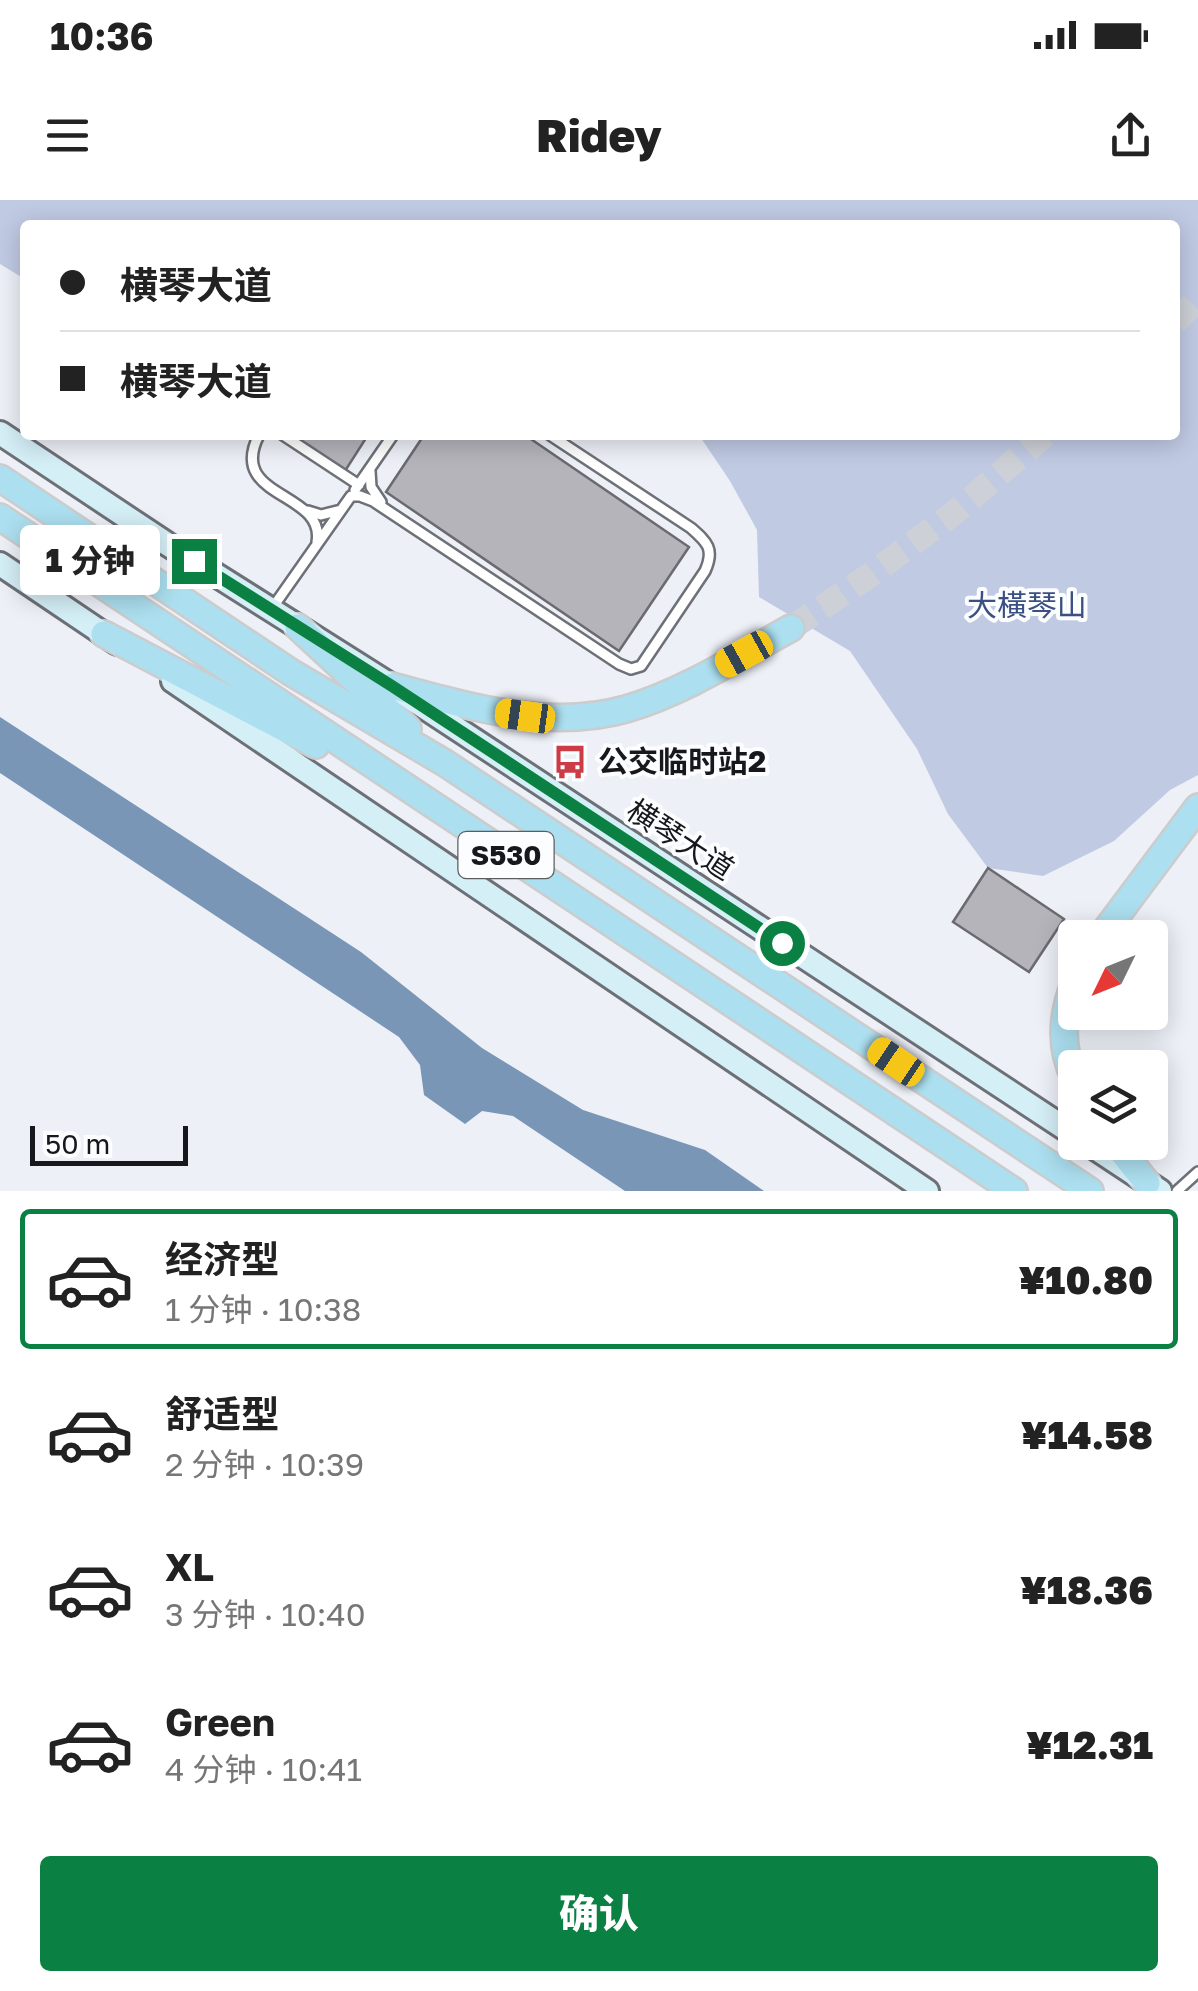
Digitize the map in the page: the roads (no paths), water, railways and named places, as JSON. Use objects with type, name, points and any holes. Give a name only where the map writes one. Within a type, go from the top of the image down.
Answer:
[{"type":"main road","name":"横琴大道","points":[[0,432],[1058,1125]]},
{"type":"main road","name":"S530","points":[[0,478],[292,672],[445,763],[1090,1191]]},
{"type":"main road","name":"S530","points":[[0,517],[1014,1191]]},
{"type":"main road","points":[[0,564],[927,1191]]},
{"type":"main road","points":[[298,628],[445,763]]},
{"type":"main road","points":[[392,686],[474,708],[525,716],[597,715],[666,694],[791,628]]},
{"type":"main road","points":[[104,634],[449,817]]},
{"type":"main road","points":[[1113,920],[1198,807]]},
{"type":"main road","points":[[1113,1160],[1154,1187]]},
{"type":"main road","points":[[1130,1160],[1154,1187]]},
{"type":"lane","points":[[256,440],[253,469],[316,523],[316,545]]},
{"type":"lane","points":[[291,440],[359,485]]},
{"type":"lane","points":[[272,609],[389,440]]},
{"type":"lane","points":[[351,496],[367,498],[398,517],[619,664],[631,669],[640,666],[705,571],[710,550],[690,528],[558,440]]},
{"type":"lane","points":[[371,466],[370,487],[398,517]]},
{"type":"lane","points":[[300,508],[321,515],[342,510]]},
{"type":"lane","points":[[1176,1191],[1198,1172]]},
{"type":"tunnel","points":[[1180,317],[1198,299]]},
{"type":"tunnel","points":[[791,628],[954,513],[1039,440]]},
{"type":"place","name":"公交临时站2","points":[[570,762]]},
{"type":"park label","name":"大橫琴山","points":[[1027,606]]}]
